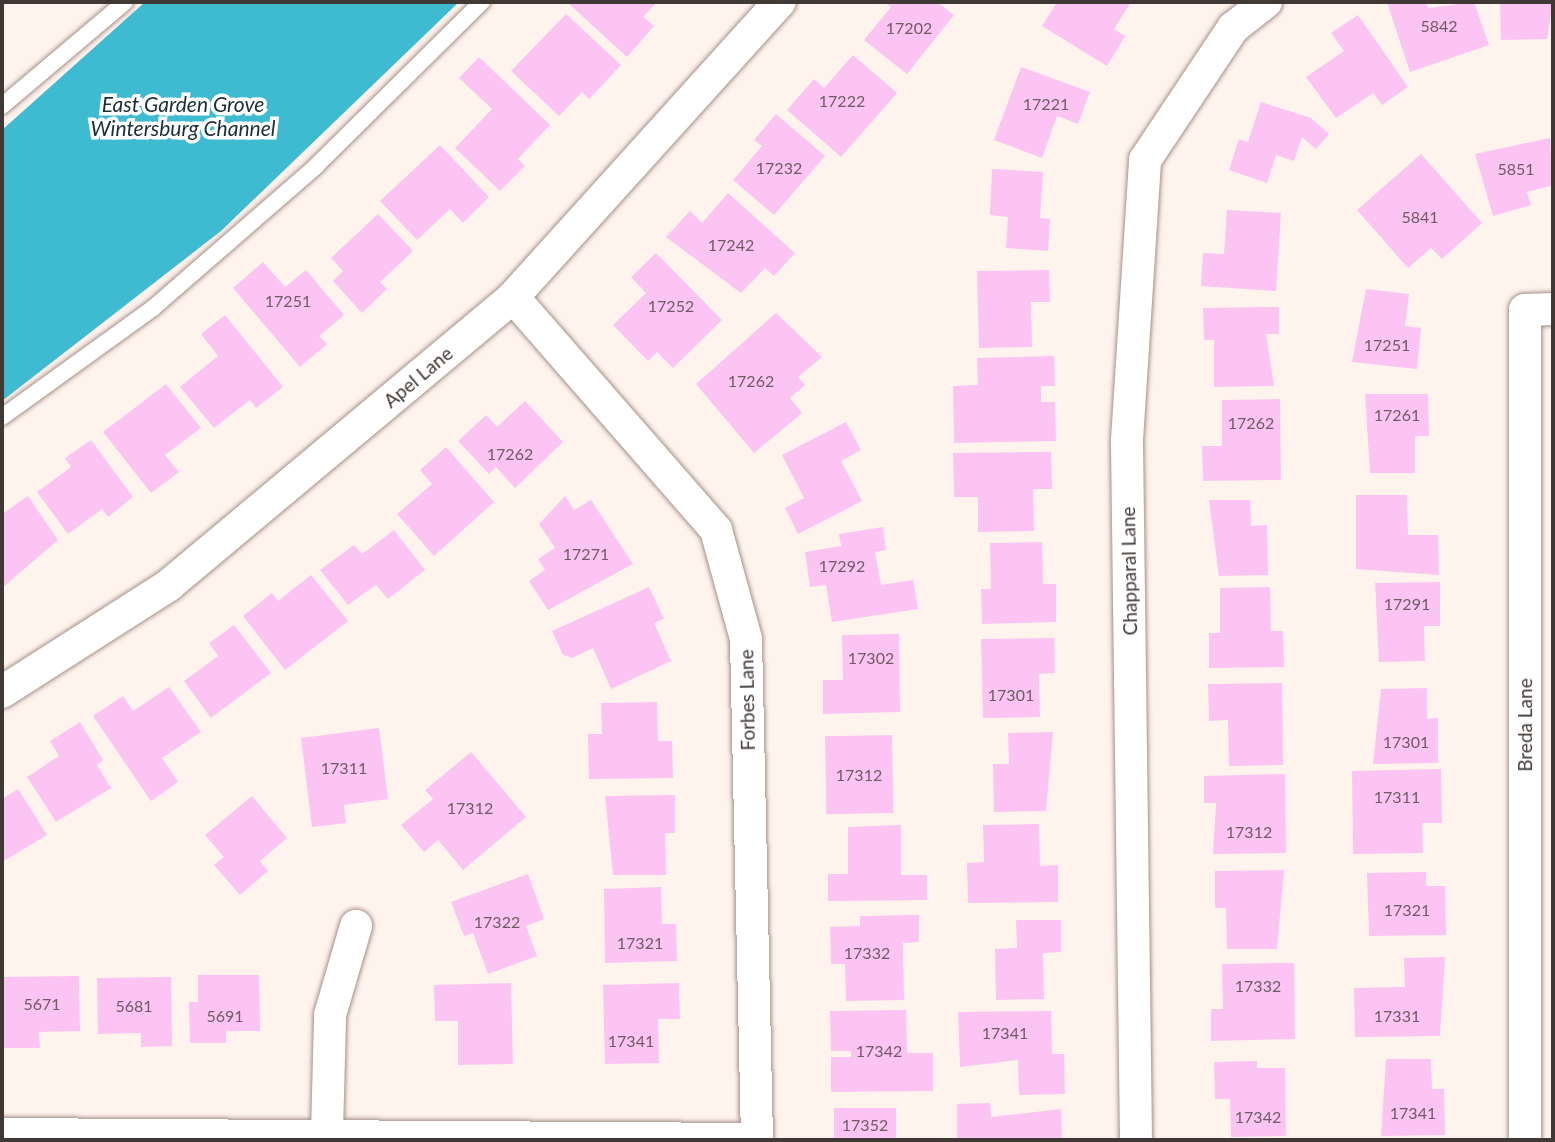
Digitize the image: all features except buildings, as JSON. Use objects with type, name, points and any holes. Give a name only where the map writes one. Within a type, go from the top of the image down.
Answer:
[{"type":"street","name":"Apel Lane","points":[[2,692],[169,585],[513,297],[780,2]]},
{"type":"street","name":"Chapparal Lane","points":[[1136,1140],[1127,440],[1145,160],[1233,28],[1266,2]]},
{"type":"street","name":"Forbes Lane","points":[[513,297],[716,530],[746,639],[757,1140]]},
{"type":"street","name":"Breda Lane","points":[[1525,1140],[1539,309]]},
{"type":"street","points":[[327,1133],[330,1015],[356,926]]},
{"type":"street","points":[[2,1134],[125,1137],[327,1133],[404,1137],[757,1140]]},
{"type":"lane","points":[[2,106],[125,2]]},
{"type":"lane","points":[[2,416],[153,308],[315,167],[482,2]]},
{"type":"water","name":"East Garden Grove Wintersburg Channel","points":[[145,2],[459,2],[221,231],[2,401],[2,130]]}]
